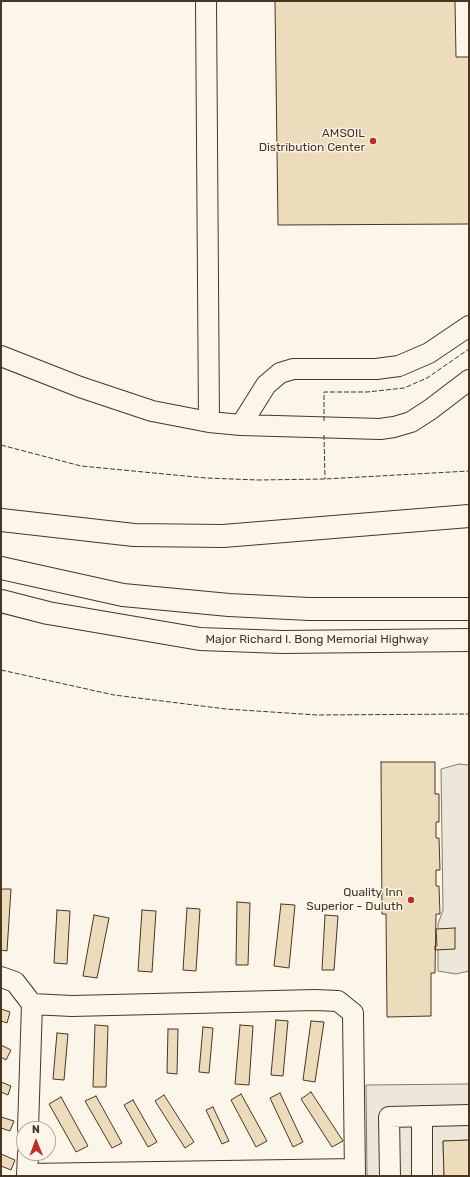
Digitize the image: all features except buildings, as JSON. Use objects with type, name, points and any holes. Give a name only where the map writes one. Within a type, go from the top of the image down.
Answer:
[{"type":"highway","points":[[1,520],[134,535],[223,536],[469,516]]},
{"type":"highway","points":[[1,568],[123,595],[229,605],[309,609],[469,609]]},
{"type":"highway","name":"Major Richard I. Bong Memorial Highway","points":[[1,601],[48,613],[200,639],[282,642],[469,640]]},
{"type":"lane","points":[[206,1],[209,422]]},
{"type":"lane","points":[[241,425],[266,385],[280,373],[293,369],[376,369],[399,366],[429,353],[469,326]]},
{"type":"lane","points":[[1,356],[80,387],[152,411],[209,422],[241,425],[380,429],[394,428],[411,422],[431,409],[469,380]]},
{"type":"lane","points":[[1,977],[15,982],[32,1004],[28,1121]]},
{"type":"lane","points":[[28,1161],[27,1175],[355,1172],[353,1013],[338,1002],[315,1000],[72,1006],[32,1004]]},
{"type":"lane","points":[[390,1176],[389,1117],[469,1115]]},
{"type":"lane","points":[[422,1116],[422,1176]]},
{"type":"shaded area","points":[[459,764],[469,765],[469,971],[456,974],[438,971],[438,924],[443,910],[441,769]]},
{"type":"shaded area","points":[[469,1084],[469,1140],[443,1141],[444,1176],[367,1176],[366,1085]]},
{"type":"fence","points":[[324,421],[324,392],[367,392],[404,388],[427,378],[469,349]]},
{"type":"fence","points":[[324,435],[325,479]]},
{"type":"fence","points":[[1,445],[81,466],[206,478],[258,480],[325,479],[469,471]]},
{"type":"fence","points":[[1,670],[114,695],[226,709],[317,715],[469,714]]},
{"type":"place","name":"AMSOIL Distribution Center","points":[[373,141]]},
{"type":"place","name":"Quality Inn Superior - Duluth","points":[[411,900]]}]
